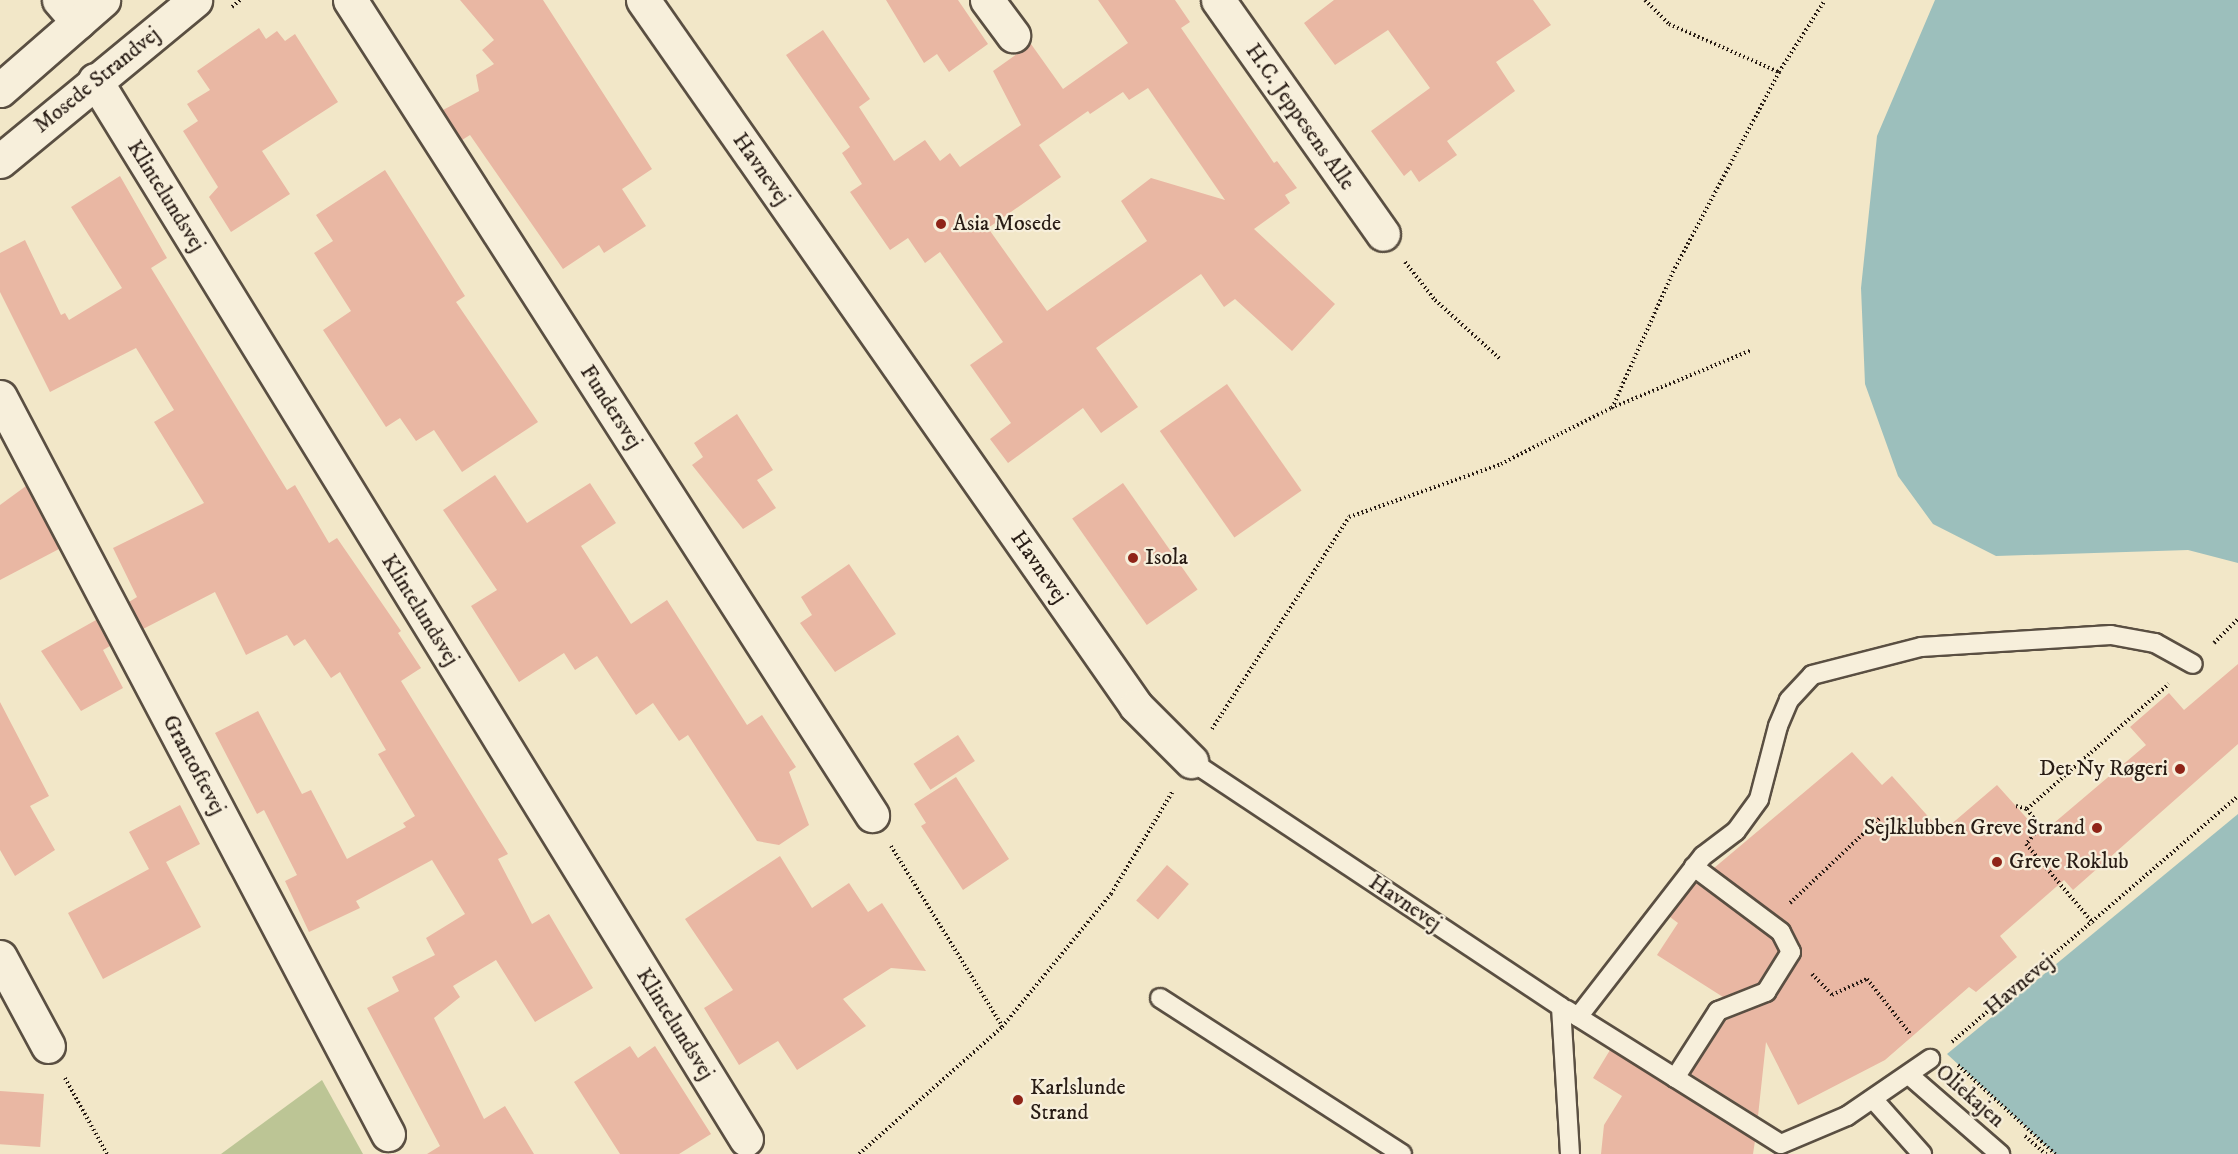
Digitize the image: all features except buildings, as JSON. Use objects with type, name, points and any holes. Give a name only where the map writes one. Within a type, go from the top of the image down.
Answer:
[{"type":"street","points":[[0,90],[68,11],[103,0]]},
{"type":"street","name":"Mosede Strandvej","points":[[0,160],[195,0]]},
{"type":"street","name":"Fundersvej","points":[[350,0],[872,815]]},
{"type":"street","name":"Havnevej","points":[[643,0],[1136,706],[1191,761]]},
{"type":"street","points":[[987,0],[1013,35]]},
{"type":"street","name":"H.C. Jeppesens Alle","points":[[1218,0],[1383,234]]},
{"type":"street","name":"Klintelundsvej","points":[[95,80],[746,1139]]},
{"type":"street","name":"Grantoftevej","points":[[0,397],[388,1134]]},
{"type":"street","points":[[3,972],[48,1046]]},
{"type":"lane","points":[[1578,1017],[1694,867],[1736,831],[1759,799],[1778,726],[1789,700],[1812,675],[1921,647],[2111,635],[2155,643],[2193,664]]},
{"type":"lane","name":"Havnevej","points":[[1191,761],[1780,1149],[1847,1116],[1930,1059]]},
{"type":"lane","points":[[1675,1078],[1718,1011],[1766,992],[1791,952],[1781,932],[1694,867]]},
{"type":"lane","points":[[1160,998],[1402,1154]]},
{"type":"lane","points":[[1562,1007],[1570,1154]]},
{"type":"lane","name":"Oliekajen","points":[[1909,1075],[2000,1154]]},
{"type":"lane","points":[[1873,1099],[1921,1153]]},
{"type":"path","points":[[1645,0],[1669,24],[1779,72]]},
{"type":"path","points":[[1611,408],[1676,268],[1779,72],[1825,0]]},
{"type":"path","points":[[1383,234],[1435,300],[1500,358]]},
{"type":"path","points":[[859,1154],[1002,1027],[1111,894],[1191,761],[1349,517],[1501,464],[1611,408],[1752,350]]},
{"type":"path","points":[[2027,809],[2193,664],[2238,620]]},
{"type":"path","name":"Havnevej","points":[[1930,1059],[2093,923],[2238,796]]},
{"type":"path","points":[[2016,806],[2027,809],[2040,827],[2026,844],[2093,923]]},
{"type":"path","points":[[872,815],[1002,1027]]},
{"type":"path","points":[[1769,923],[1881,818]]},
{"type":"path","points":[[1791,952],[1832,995],[1867,979],[1930,1059]]},
{"type":"path","points":[[48,1046],[107,1154]]},
{"type":"path","points":[[1955,1062],[2055,1154]]},
{"type":"green space","points":[[322,1080],[363,1154],[221,1154]]},
{"type":"water","points":[[1935,0],[2238,0],[2238,563],[2188,550],[1996,556],[1933,524],[1898,476],[1865,384],[1861,288],[1877,136]]},
{"type":"water","points":[[2238,814],[2238,1154],[2055,1154],[1947,1054]]},
{"type":"place","name":"Asia Mosede","points":[[941,224]]},
{"type":"place","name":"Isola","points":[[1133,558]]},
{"type":"place","name":"Det Ny Røgeri","points":[[2180,769]]},
{"type":"place","name":"Sejlklubben Greve Strand","points":[[2097,828]]},
{"type":"place","name":"Greve Roklub","points":[[1997,862]]},
{"type":"place","name":"Karlslunde Strand","points":[[1018,1100]]}]
